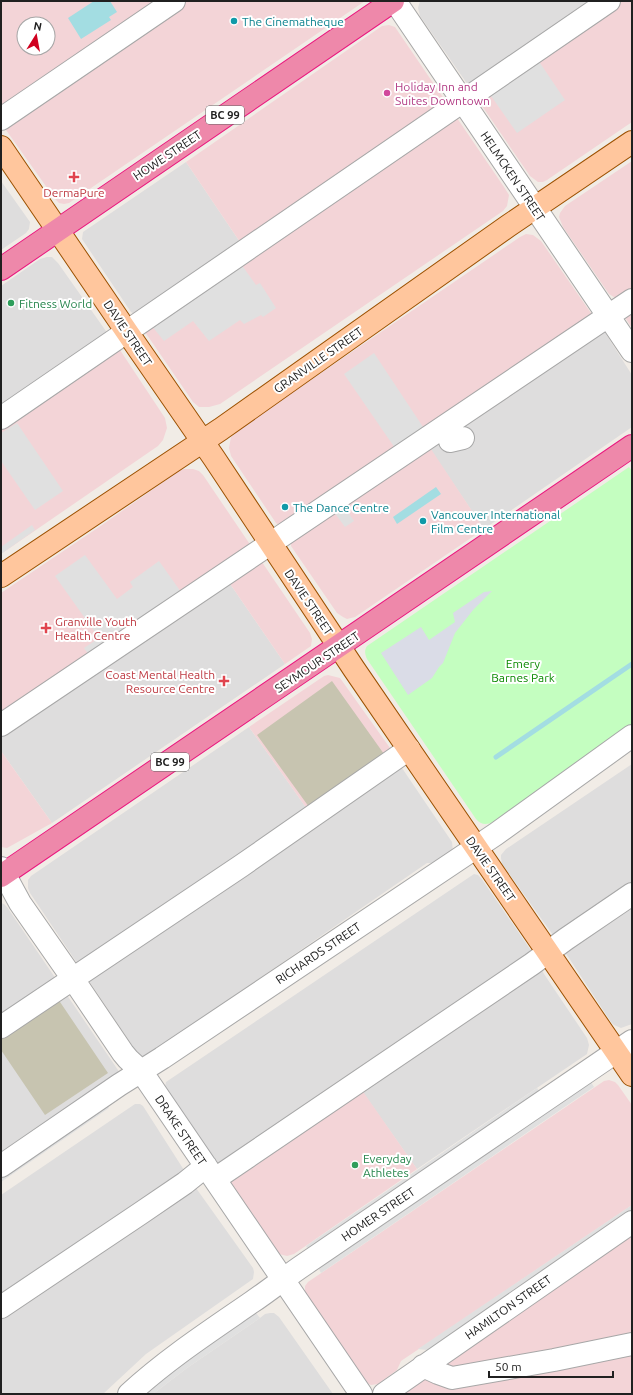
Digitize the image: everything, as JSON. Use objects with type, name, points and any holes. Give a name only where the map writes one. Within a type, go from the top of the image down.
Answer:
[{"type":"highway","name":"HOWE STREET","points":[[1,269],[394,1]]},
{"type":"highway","name":"SEYMOUR STREET","points":[[2,872],[339,646],[632,446]]},
{"type":"main road","name":"GRANVILLE STREET","points":[[1,576],[203,441],[535,208],[632,142]]},
{"type":"main road","name":"DAVIE STREET","points":[[1,146],[126,332],[203,441],[270,544],[548,952],[624,1046],[632,1075]]},
{"type":"street","points":[[1,118],[174,1]]},
{"type":"street","name":"HELMCKEN STREET","points":[[394,1],[632,351]]},
{"type":"street","points":[[1,418],[609,1]]},
{"type":"street","points":[[1,725],[632,300]]},
{"type":"street","name":"RICHARDS STREET","points":[[1,1166],[119,1085],[476,847],[632,736]]},
{"type":"street","points":[[1,1028],[241,866],[409,749]]},
{"type":"street","name":"DRAKE STREET","points":[[2,872],[16,898],[123,1053],[141,1071],[361,1394]]},
{"type":"street","points":[[1,1307],[172,1192],[210,1173],[548,952],[566,938],[632,894]]},
{"type":"street","name":"HOMER STREET","points":[[129,1394],[148,1376],[180,1352],[624,1046]]},
{"type":"street","name":"HAMILTON STREET","points":[[384,1394],[632,1222]]},
{"type":"street","points":[[423,1366],[438,1374],[452,1378],[554,1360],[632,1344]]},
{"type":"shaded area","points":[[1,1],[365,1],[69,203],[59,203],[55,199],[6,130],[1,109]]},
{"type":"shaded area","points":[[420,1],[609,1],[468,85],[420,16],[418,8]]},
{"type":"shaded area","points":[[609,1],[632,1],[632,122],[547,180],[538,182],[530,176],[480,103]]},
{"type":"shaded area","points":[[389,25],[395,27],[504,187],[509,195],[507,206],[503,211],[220,404],[209,407],[199,407],[193,402],[145,332],[246,251],[186,162],[382,26]]},
{"type":"shaded area","points":[[538,60],[565,100],[517,133],[489,93]]},
{"type":"shaded area","points":[[632,161],[632,328],[617,299],[609,294],[563,227],[559,217],[565,206]]},
{"type":"shaded area","points":[[186,162],[246,251],[134,314],[131,312],[82,239],[83,232]]},
{"type":"shaded area","points":[[1,181],[30,222],[29,229],[26,233],[1,250]]},
{"type":"shaded area","points":[[526,234],[533,235],[541,241],[593,316],[425,440],[484,529],[355,617],[347,619],[337,613],[291,546],[291,541],[276,523],[231,456],[229,448],[231,437],[242,427]]},
{"type":"shaded area","points":[[52,257],[58,263],[108,334],[1,418],[1,286],[40,259]]},
{"type":"shaded area","points":[[241,264],[256,285],[260,283],[276,308],[263,317],[261,315],[244,324],[240,320],[209,341],[193,321],[164,341],[151,325]]},
{"type":"shaded area","points":[[604,331],[632,375],[632,427],[484,529],[424,440]]},
{"type":"shaded area","points":[[118,347],[165,418],[167,428],[163,440],[158,446],[1,554],[1,418]]},
{"type":"shaded area","points":[[374,353],[425,430],[397,451],[344,374]]},
{"type":"shaded area","points":[[17,423],[63,491],[35,510],[1,461],[1,433]]},
{"type":"shaded area","points":[[184,469],[193,469],[199,471],[203,475],[310,633],[312,639],[311,646],[285,664],[224,575],[1,725],[1,593]]},
{"type":"shaded area","points":[[343,505],[354,521],[345,527],[334,512]]},
{"type":"shaded area","points":[[32,525],[35,530],[1,554],[1,547]]},
{"type":"shaded area","points":[[85,555],[117,599],[133,587],[130,582],[159,561],[186,599],[93,661],[84,648],[99,638],[55,576]]},
{"type":"shaded area","points":[[224,575],[285,664],[52,823],[1,751],[1,725]]},
{"type":"shaded area","points":[[492,591],[473,610],[455,633],[443,663],[432,678],[408,695],[381,653],[421,627],[429,640],[455,622],[453,613],[484,592]]},
{"type":"shaded area","points":[[328,675],[340,678],[390,748],[390,752],[312,816],[249,727],[324,676]]},
{"type":"shaded area","points":[[332,681],[384,754],[309,807],[257,735]]},
{"type":"shaded area","points":[[249,727],[312,816],[399,766],[402,768],[452,842],[453,852],[436,863],[427,863],[145,1057],[142,1057],[136,1051],[30,893],[28,888],[28,880],[31,876]]},
{"type":"shaded area","points":[[1,751],[52,823],[7,848],[1,847]]},
{"type":"shaded area","points":[[632,764],[632,1024],[621,1028],[611,1022],[563,949],[502,864],[501,855],[506,849]]},
{"type":"shaded area","points":[[474,874],[481,878],[530,949],[544,974],[587,1038],[589,1045],[587,1054],[417,1169],[357,1084],[223,1174],[165,1087],[166,1082]]},
{"type":"shaded area","points":[[1,903],[7,907],[120,1073],[1,1155]]},
{"type":"shaded area","points":[[56,996],[108,1073],[45,1115],[1,1050],[1,1034]]},
{"type":"shaded area","points":[[609,1080],[618,1085],[632,1105],[632,1205],[401,1361],[397,1370],[378,1384],[371,1385],[367,1383],[305,1293],[305,1286],[308,1282],[604,1081]]},
{"type":"shaded area","points":[[591,1082],[594,1087],[321,1273],[318,1267]]},
{"type":"shaded area","points":[[357,1083],[417,1169],[294,1254],[287,1256],[279,1254],[223,1174]]},
{"type":"shaded area","points":[[537,1088],[540,1092],[309,1251],[306,1246]]},
{"type":"shaded area","points":[[106,1103],[109,1108],[1,1182],[1,1174]]},
{"type":"shaded area","points":[[135,1104],[140,1104],[143,1106],[191,1181],[253,1268],[253,1279],[146,1354],[103,1394],[1,1394],[1,1195]]},
{"type":"shaded area","points":[[632,1205],[632,1218],[437,1351],[418,1349]]},
{"type":"shaded area","points":[[632,1235],[632,1337],[452,1371],[444,1365]]},
{"type":"shaded area","points":[[256,1313],[260,1318],[187,1368],[153,1394],[144,1394],[169,1373]]},
{"type":"shaded area","points":[[274,1313],[279,1317],[333,1394],[153,1394],[187,1368],[265,1314]]},
{"type":"shaded area","points":[[632,1348],[632,1394],[397,1394],[423,1379]]},
{"type":"green space","name":"Emery Barnes Park","points":[[629,467],[632,471],[632,725],[494,822],[486,824],[482,823],[476,819],[367,659],[365,652],[366,648]]},
{"type":"water","points":[[94,1],[110,1],[117,12],[109,17],[111,20],[81,39],[68,18]]},
{"type":"water","points":[[436,487],[441,494],[397,524],[393,517]]},
{"type":"waterway","points":[[496,757],[632,664]]},
{"type":"place","name":"The Cinematheque","points":[[234,21]]},
{"type":"place","name":"Holiday Inn and Suites Downtown","points":[[387,93]]},
{"type":"place","name":"DermaPure","points":[[74,177]]},
{"type":"place","name":"Fitness World","points":[[11,303]]},
{"type":"place","name":"The Dance Centre","points":[[285,507]]},
{"type":"place","name":"Vancouver International Film Centre","points":[[423,521]]},
{"type":"place","name":"Granville Youth Health Centre","points":[[46,628]]},
{"type":"place","name":"Coast Mental Health Resource Centre","points":[[224,681]]},
{"type":"place","name":"Everyday Athletes","points":[[355,1165]]}]
